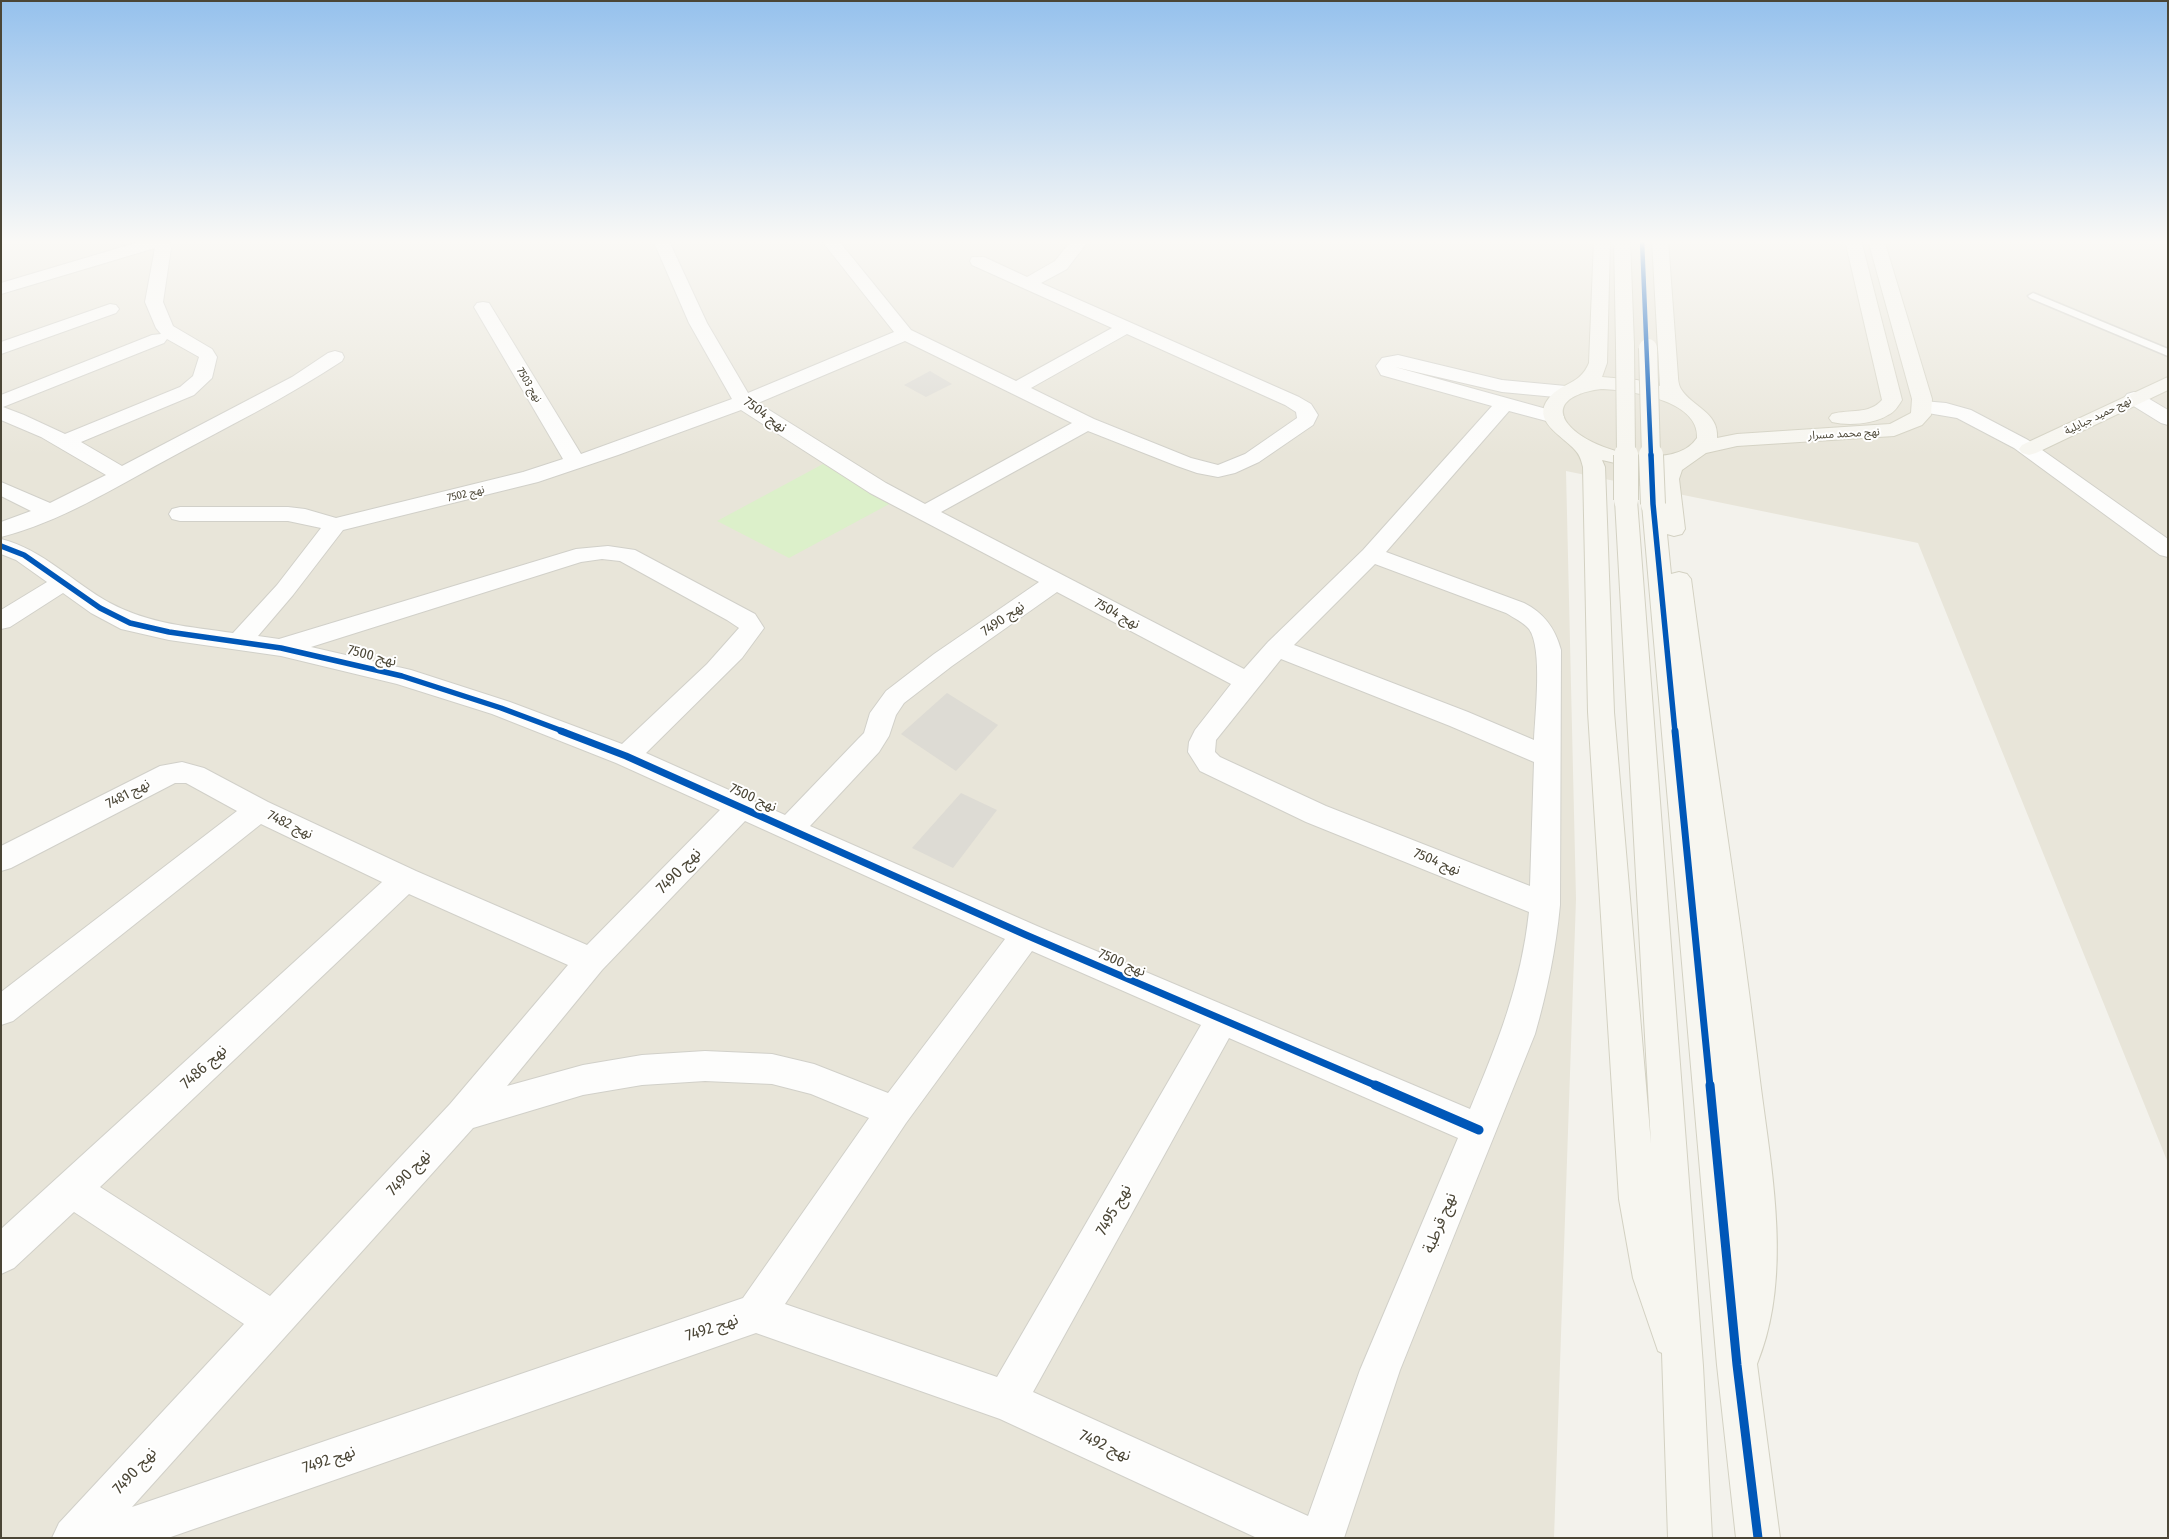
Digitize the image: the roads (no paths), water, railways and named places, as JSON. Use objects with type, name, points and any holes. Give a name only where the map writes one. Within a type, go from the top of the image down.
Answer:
[{"type":"street","points":[[1,348],[102,312]]},
{"type":"street","points":[[64,442],[187,391],[202,378],[208,357],[205,353],[170,333],[165,328],[158,312]]},
{"type":"street","name":"نهج 7503","points":[[485,312],[576,463]]},
{"type":"street","name":"نهج 7504","points":[[693,312],[742,402],[824,456],[924,513],[1247,682],[1204,737],[1200,747],[1201,755],[1210,764],[1316,814],[1545,905]]},
{"type":"street","points":[[887,312],[905,334],[1087,423],[1204,469],[1218,471],[1228,469],[1252,458],[1306,421],[1308,415],[1304,408],[1292,400],[1094,312]]},
{"type":"street","points":[[1600,312],[1598,363],[1593,376],[1555,403],[1554,416],[1563,431],[1581,444],[1590,456],[1594,467],[1601,712],[1637,1199],[1652,1278],[1683,1366]]},
{"type":"street","points":[[1624,312],[1625,345],[1640,502],[1758,1538]]},
{"type":"street","points":[[1646,312],[1648,348],[1640,502],[1690,1538]]},
{"type":"street","points":[[1664,312],[1668,377],[1672,390],[1706,426],[1706,440],[1672,467],[1668,479],[1697,731],[1731,968],[1758,1223],[1760,1260],[1756,1296],[1749,1331],[1737,1365]]},
{"type":"street","name":"نهج محمد مسرار","points":[[1573,389],[1601,383],[1626,384],[1663,393],[1689,408],[1727,421],[1760,424],[1874,414],[1889,406],[1891,394],[1870,312]]},
{"type":"street","points":[[1896,312],[1923,407],[1946,409],[1964,414],[2029,449],[2168,550]]},
{"type":"street","points":[[1017,388],[1127,326]]},
{"type":"street","name":"نهج 7502","points":[[335,526],[494,487],[576,463],[742,402],[905,334]]},
{"type":"street","points":[[1,402],[158,339]]},
{"type":"street","points":[[1,530],[50,512],[122,475],[299,381],[335,357]]},
{"type":"street","points":[[1554,416],[1504,404],[1388,371],[1385,366],[1389,362],[1398,361],[1502,386],[1531,391],[1573,389]]},
{"type":"street","name":"نهج حميد جبايلية","points":[[2029,449],[2168,383]]},
{"type":"street","points":[[2134,398],[2168,419]]},
{"type":"street","points":[[1247,682],[1277,648],[1371,555],[1504,404]]},
{"type":"street","name":"نهج محمد مسرار","points":[[1581,444],[1605,454],[1633,461],[1660,462],[1737,440],[1894,430],[1915,421],[1921,415],[1923,407]]},
{"type":"street","points":[[1,413],[18,419],[64,442],[122,475]]},
{"type":"street","points":[[924,513],[1087,423]]},
{"type":"street","points":[[1,488],[50,512]]},
{"type":"street","points":[[180,514],[288,514],[305,516],[335,526],[285,590],[239,642]]},
{"type":"street","name":"نهج 7500","points":[[1,546],[24,555],[100,608],[130,623],[169,632],[281,648],[402,676],[501,708],[626,756],[1026,935],[1479,1130]]},
{"type":"street","points":[[281,648],[576,556],[598,552],[613,552],[627,555],[736,614],[750,624],[752,628],[750,634],[733,652],[626,756]]},
{"type":"street","name":"نهج قرطبة","points":[[1322,1538],[1380,1370],[1518,1034],[1535,972],[1545,905],[1549,650],[1545,633],[1529,615],[1493,598],[1371,555]]},
{"type":"street","name":"نهج 7490","points":[[790,828],[870,744],[876,736],[883,713],[895,697],[943,660],[1056,582]]},
{"type":"street","points":[[1,621],[63,583]]},
{"type":"street","points":[[1277,648],[1547,757]]},
{"type":"street","name":"نهج 7481","points":[[1,860],[170,773],[182,772],[194,775],[258,810]]},
{"type":"street","name":"نهج 7490","points":[[74,1538],[462,1115],[592,961],[741,807]]},
{"type":"street","name":"نهج 7482","points":[[1,1011],[258,810],[405,879],[592,961]]},
{"type":"street","name":"نهج 7486","points":[[1,1255],[405,879]]},
{"type":"street","points":[[756,1313],[894,1112],[1026,935]]},
{"type":"street","name":"نهج 7495","points":[[1006,1401],[1222,1019]]},
{"type":"street","points":[[462,1115],[582,1080],[642,1070],[705,1066],[772,1068],[814,1078],[894,1112]]},
{"type":"street","points":[[72,1190],[273,1320]]},
{"type":"street","name":"نهج 7492","points":[[104,1538],[756,1313],[1006,1401],[1307,1538]]},
{"type":"lane","points":[[2070,312],[2168,353]]}]
